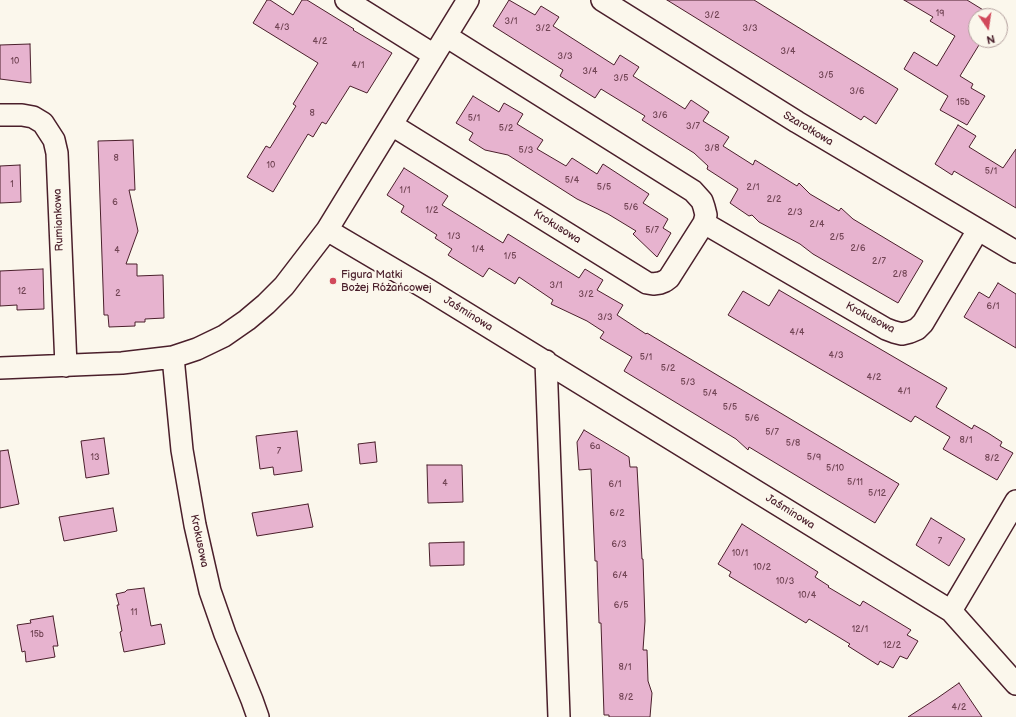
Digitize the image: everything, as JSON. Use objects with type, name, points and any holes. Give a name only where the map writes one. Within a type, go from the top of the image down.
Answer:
[{"type":"street","points":[[346,0],[434,54]]},
{"type":"street","points":[[0,368],[122,363],[173,357],[197,349],[224,336],[247,320],[284,286],[327,230],[468,0]]},
{"type":"street","name":"Szarotkowa","points":[[602,0],[797,122],[1016,252]]},
{"type":"street","points":[[446,36],[693,191],[702,201],[706,215],[704,223]]},
{"type":"street","name":"Rumiankowa","points":[[0,116],[22,115],[33,117],[43,123],[54,140],[56,153],[66,366]]},
{"type":"street","name":"Krokusowa","points":[[392,125],[647,283],[660,283],[669,278],[704,223],[886,329],[902,334],[918,329],[924,323],[978,230]]},
{"type":"street","name":"Jaśminowa","points":[[327,230],[546,361],[951,611],[1016,684]]},
{"type":"street","name":"Krokusowa","points":[[173,357],[182,450],[195,525],[210,591],[225,634],[258,717]]},
{"type":"street","points":[[546,361],[559,717]]},
{"type":"street","points":[[951,611],[1016,501]]},
{"type":"building","points":[[267,0],[270,0],[293,15],[302,0],[307,0],[392,53],[367,93],[350,86],[326,124],[322,122],[313,137],[308,134],[273,192],[247,177],[266,146],[270,148],[296,106],[293,104],[318,63],[253,23]]},
{"type":"building","points":[[509,0],[535,15],[541,6],[559,17],[553,26],[614,65],[620,55],[639,67],[633,76],[685,109],[691,100],[709,112],[703,121],[729,137],[723,146],[753,165],[755,160],[797,186],[799,183],[810,194],[839,211],[841,208],[853,219],[923,261],[898,303],[813,254],[800,244],[759,222],[752,215],[749,216],[730,203],[738,189],[707,169],[708,166],[694,153],[642,120],[645,116],[601,89],[595,98],[560,76],[563,70],[493,26]]},
{"type":"building","points":[[667,0],[754,0],[898,89],[876,124],[864,116],[861,120]]},
{"type":"building","points":[[904,0],[967,0],[980,8],[968,8],[968,48],[977,48],[960,76],[973,84],[971,88],[985,96],[967,125],[940,110],[948,96],[904,69],[914,52],[937,66],[955,36],[930,21],[933,17]]},
{"type":"building","points":[[30,44],[31,83],[0,79],[0,45]]},
{"type":"building","points":[[473,96],[499,112],[504,103],[523,114],[517,124],[543,140],[537,149],[566,166],[572,158],[597,174],[603,164],[649,194],[643,203],[668,219],[663,228],[671,233],[657,257],[633,234],[636,231],[608,214],[577,199],[508,155],[485,150],[469,140],[473,133],[456,123]]},
{"type":"building","points":[[958,125],[976,136],[969,147],[1003,168],[1016,149],[1016,208],[954,171],[952,175],[935,164]]},
{"type":"building","points":[[133,140],[135,190],[129,190],[138,231],[126,264],[137,264],[137,276],[163,275],[164,318],[145,319],[145,322],[135,322],[135,326],[109,327],[108,315],[104,315],[98,141]]},
{"type":"building","points":[[20,165],[21,202],[0,203],[0,166]]},
{"type":"building","points":[[404,168],[448,196],[442,205],[503,243],[508,234],[579,278],[585,269],[603,280],[597,290],[623,305],[617,315],[646,334],[647,333],[899,484],[875,523],[749,447],[748,450],[736,439],[624,371],[632,357],[600,338],[604,332],[587,321],[551,304],[553,300],[519,277],[515,284],[489,268],[483,277],[448,255],[452,249],[435,238],[437,235],[401,212],[404,206],[387,195]]},
{"type":"building","points":[[43,269],[44,309],[17,310],[17,305],[0,306],[0,271]]},
{"type":"building","points":[[998,283],[1016,294],[1016,348],[964,317],[979,292],[989,298]]},
{"type":"building","points":[[779,290],[947,388],[936,407],[972,429],[974,425],[988,433],[1002,442],[1000,446],[1013,453],[997,480],[943,449],[950,437],[915,416],[911,422],[728,315],[743,291],[769,306]]},
{"type":"building","points":[[584,430],[629,457],[630,467],[637,467],[643,559],[645,621],[643,650],[647,650],[648,681],[652,693],[650,717],[609,717],[609,715],[604,715],[601,623],[599,623],[597,561],[595,561],[591,469],[579,470],[577,442]]},
{"type":"building","points":[[297,431],[302,471],[274,475],[273,467],[260,469],[256,436]]},
{"type":"building","points":[[104,438],[109,474],[86,478],[81,441]]},
{"type":"building","points":[[375,442],[377,462],[360,464],[358,444]]},
{"type":"building","points":[[8,450],[19,504],[0,508],[0,451]]},
{"type":"building","points":[[427,465],[462,465],[463,502],[428,503]]},
{"type":"building","points":[[308,504],[313,527],[257,536],[252,513]]},
{"type":"building","points":[[113,508],[117,531],[64,541],[59,517]]},
{"type":"building","points":[[931,518],[965,539],[949,566],[916,545]]},
{"type":"building","points":[[742,524],[818,572],[815,577],[829,586],[828,587],[860,606],[863,601],[911,630],[907,635],[918,641],[907,659],[900,656],[893,668],[880,661],[878,665],[848,646],[850,644],[809,619],[806,623],[729,576],[731,572],[718,564]]},
{"type":"building","points":[[464,542],[464,565],[430,566],[429,543]]},
{"type":"building","points":[[144,588],[151,626],[161,624],[165,644],[124,652],[117,605],[119,605],[116,594],[127,590]]},
{"type":"building","points":[[53,616],[58,646],[53,646],[55,657],[26,662],[25,651],[22,652],[17,625],[31,623],[30,620]]},
{"type":"building","points":[[959,683],[982,717],[908,717],[936,699]]},
{"type":"place","name":"Figura Matki Bożej Różańcowej","points":[[333,281]]}]
